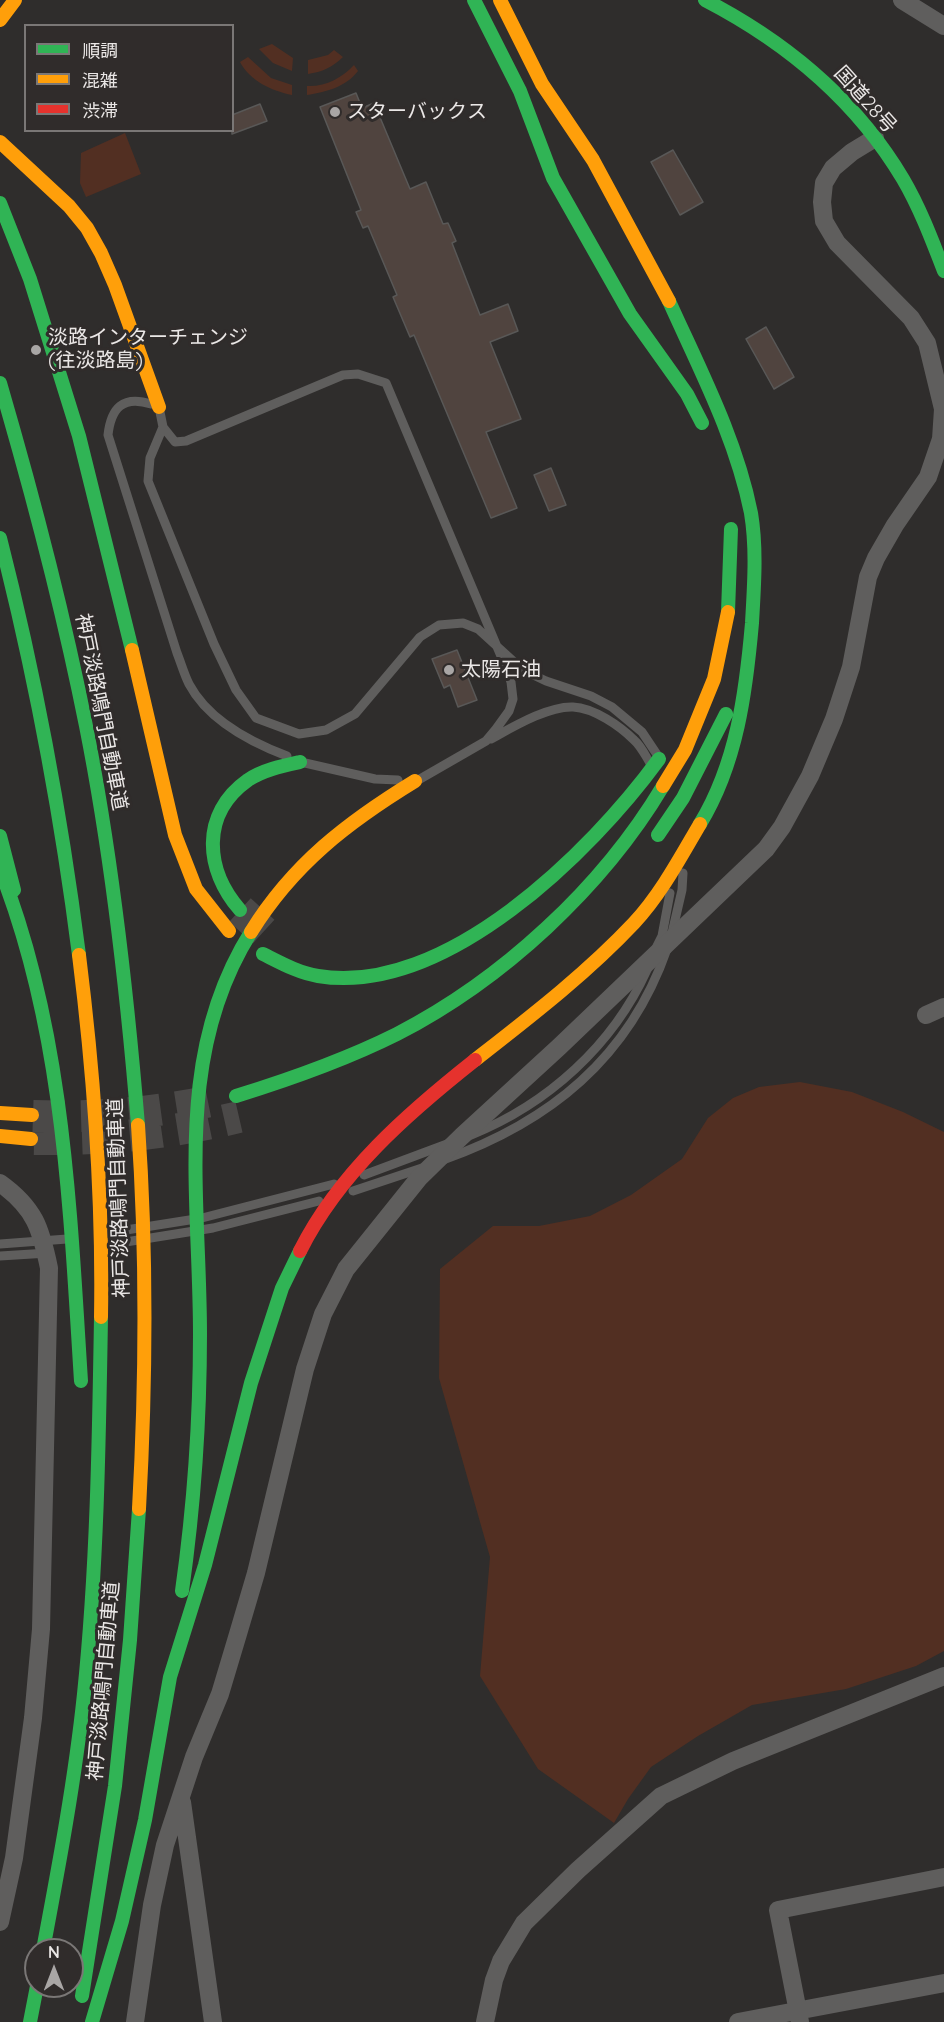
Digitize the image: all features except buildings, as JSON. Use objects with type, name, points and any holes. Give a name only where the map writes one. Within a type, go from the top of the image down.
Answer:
[{"type":"main road","points":[[0,20],[15,0]]},
{"type":"main road","points":[[474,0],[520,91],[553,178],[630,314],[687,394],[707,432]]},
{"type":"main road","points":[[170,1677],[205,1565],[265,1335],[282,1288],[302,1247],[326,1209],[377,1145],[444,1085],[570,985],[635,922],[663,885],[705,816],[732,751],[741,714],[755,581],[751,515],[746,489],[726,426],[666,295],[593,160],[542,84],[500,0]]},
{"type":"main road","name":"国道28号","points":[[705,0],[757,29],[798,59],[836,92],[875,138],[902,179],[927,227],[944,271]]},
{"type":"main road","points":[[0,142],[69,206],[87,228],[115,285],[159,407]]},
{"type":"main road","points":[[0,203],[45,325],[82,445],[175,835],[196,889],[229,931]]},
{"type":"main road","name":"神戸淡路鳴門自動車道","points":[[0,383],[31,488],[54,579],[87,728],[121,956],[134,1071],[142,1196],[143,1316],[140,1479],[129,1638],[115,1784],[80,2006]]},
{"type":"main road","points":[[236,1096],[332,1063],[420,1021],[500,966],[564,910],[606,867],[656,800],[698,719],[713,684],[722,652],[733,582],[733,552],[728,512]]},
{"type":"main road","name":"神戸淡路鳴門自動車道","points":[[0,538],[19,611],[45,730],[78,946],[93,1076],[100,1196],[99,1443],[94,1555],[79,1739],[46,1938]]},
{"type":"main road","points":[[650,846],[683,798],[707,754],[731,704],[750,645]]},
{"type":"main road","points":[[678,732],[707,685],[722,652]]},
{"type":"main road","points":[[263,954],[300,971],[325,977],[351,978],[400,970],[450,949],[506,912],[567,864],[642,784],[667,748]]},
{"type":"main road","points":[[240,910],[224,889],[213,859],[214,830],[220,809],[249,779],[276,768],[300,762]]},
{"type":"main road","points":[[92,2022],[122,1921],[145,1820],[170,1677],[183,1585],[196,1442],[200,1322],[195,1133],[197,1094],[214,1008],[237,956],[282,887],[327,840],[387,797],[416,781]]},
{"type":"main road","points":[[0,836],[45,1013],[58,1098],[72,1228],[81,1390]]},
{"type":"main road","points":[[0,869],[25,934]]},
{"type":"main road","points":[[328,962],[359,967],[379,967],[402,964],[450,949]]},
{"type":"main road","points":[[0,1113],[32,1116]]},
{"type":"main road","points":[[0,1136],[31,1138]]},
{"type":"main road","points":[[85,1444],[94,1555]]},
{"type":"main road","points":[[30,2022],[35,1998]]},
{"type":"street","points":[[902,0],[944,26]]},
{"type":"street","points":[[135,2022],[159,1869],[194,1757],[220,1694],[256,1573],[304,1369],[323,1314],[346,1269],[419,1178],[560,1047],[766,849],[782,827],[810,776],[834,719],[851,667],[868,577],[895,525],[928,477],[941,439],[943,409],[927,343],[911,318],[837,243],[824,221],[822,202],[824,183],[833,168],[852,152],[875,138]]},
{"type":"street","points":[[926,1015],[944,1007]]},
{"type":"street","points":[[0,1184],[9,1190],[32,1215],[41,1233],[49,1268],[41,1629],[33,1718],[14,1858],[0,1922]]},
{"type":"street","points":[[485,2022],[494,1980],[501,1961],[524,1923],[578,1869],[661,1796],[733,1761],[944,1676]]},
{"type":"street","points":[[181,1798],[213,2022]]},
{"type":"street","points":[[799,2016],[778,1910],[944,1877]]},
{"type":"street","points":[[738,2022],[799,2016],[944,1983]]},
{"type":"lane","points":[[486,741],[509,711],[513,699],[511,682],[386,383],[358,374],[343,375],[186,441],[175,442],[163,427],[159,407],[134,401],[118,407],[110,418],[108,435],[181,664],[190,685],[212,713],[232,729],[300,762],[375,779],[416,781],[539,714],[572,707],[592,712],[612,723],[635,741],[652,766],[665,798]]},
{"type":"lane","points":[[163,427],[150,458],[148,481],[214,644],[236,690],[256,718],[299,734],[326,730],[355,714],[420,637],[439,625],[463,624],[478,629],[523,670],[546,681],[591,696],[620,713],[642,732],[667,771],[680,815]]},
{"type":"lane","points":[[667,809],[671,831]]},
{"type":"lane","points":[[0,1256],[58,1252],[170,1237],[320,1201],[448,1159],[485,1143],[546,1109],[575,1088],[604,1059],[630,1025],[656,979],[677,916],[682,890],[683,837]]},
{"type":"lane","points":[[93,1235],[202,1218],[355,1178],[421,1155],[479,1131],[531,1104],[587,1059],[619,1021],[636,995],[662,936],[669,899],[671,851]]},
{"type":"lane","points":[[0,1244],[83,1237]]},
{"type":"shaded area","points":[[272,44],[293,58],[292,71],[273,63],[259,49]]},
{"type":"shaded area","points":[[334,50],[343,57],[327,68],[308,74],[308,60],[328,55]]},
{"type":"shaded area","points":[[248,57],[271,78],[292,85],[292,95],[269,88],[250,75],[240,62]]},
{"type":"shaded area","points":[[354,65],[358,71],[342,85],[307,95],[307,86],[333,81]]},
{"type":"shaded area","points":[[125,133],[141,174],[86,197],[80,183],[81,153]]},
{"type":"shaded area","points":[[800,1082],[852,1092],[903,1112],[944,1132],[944,1651],[916,1666],[846,1689],[752,1705],[698,1736],[651,1767],[614,1823],[538,1769],[480,1676],[490,1557],[439,1378],[440,1269],[493,1226],[539,1226],[590,1216],[631,1195],[682,1159],[708,1118],[733,1098],[759,1087]]},
{"type":"tunnel","points":[[240,910],[272,939]]},
{"type":"tunnel","points":[[33,1116],[125,1114],[216,1100]]},
{"type":"tunnel","points":[[34,1139],[137,1135],[239,1117]]},
{"type":"traffic: fast","points":[[474,0],[520,91],[553,178],[630,314],[687,394],[702,423]]},
{"type":"traffic: fast","points":[[705,0],[791,54],[841,99],[864,124],[884,150],[909,190],[944,271]]},
{"type":"traffic: fast","points":[[0,203],[30,279],[79,436],[132,650]]},
{"type":"traffic: fast","points":[[669,301],[727,431],[751,513],[754,540],[752,623],[743,701],[723,777],[700,824]]},
{"type":"traffic: fast","points":[[0,383],[57,596],[95,775],[118,924],[138,1125]]},
{"type":"traffic: fast","points":[[728,612],[731,529]]},
{"type":"traffic: fast","points":[[0,538],[25,641],[46,745],[79,955]]},
{"type":"traffic: fast","points":[[658,835],[683,798],[726,714]]},
{"type":"traffic: fast","points":[[263,954],[311,975],[366,977],[415,964],[464,941],[511,910],[555,874],[595,835],[659,759]]},
{"type":"traffic: fast","points":[[240,910],[228,894],[214,860],[215,826],[232,794],[248,780],[273,769],[300,762]]},
{"type":"traffic: fast","points":[[236,1096],[358,1052],[397,1034],[474,987],[511,959],[580,895],[638,824],[663,786]]},
{"type":"traffic: fast","points":[[0,836],[14,890]]},
{"type":"traffic: fast","points":[[0,869],[21,930],[38,993],[51,1057],[67,1186],[81,1381]]},
{"type":"traffic: fast","points":[[182,1591],[193,1495],[199,1398],[196,1127],[201,1077],[210,1028],[226,979],[251,932]]},
{"type":"traffic: fast","points":[[92,2022],[122,1921],[145,1820],[170,1677],[205,1565],[251,1383],[282,1288],[300,1251]]},
{"type":"traffic: fast","points":[[45,1938],[71,1790],[88,1647],[97,1506],[101,1317]]},
{"type":"traffic: fast","points":[[84,1983],[115,1786],[130,1640],[139,1509]]},
{"type":"traffic: fast","points":[[30,2022],[35,1998]]},
{"type":"traffic: slow","points":[[0,20],[15,0]]},
{"type":"traffic: slow","points":[[500,0],[542,84],[593,160],[669,301]]},
{"type":"traffic: slow","points":[[0,142],[69,206],[87,228],[115,285],[159,407]]},
{"type":"traffic: slow","points":[[663,786],[685,750],[714,679],[728,612]]},
{"type":"traffic: slow","points":[[132,650],[175,835],[196,889],[229,931]]},
{"type":"traffic: slow","points":[[251,932],[285,885],[324,846],[367,812],[415,781]]},
{"type":"traffic: slow","points":[[475,1060],[537,1011],[616,942],[644,912],[700,824]]},
{"type":"traffic: slow","points":[[79,955],[96,1136],[101,1226],[101,1317]]},
{"type":"traffic: slow","points":[[0,1113],[32,1115]]},
{"type":"traffic: slow","points":[[138,1125],[143,1221],[144,1317],[139,1509]]},
{"type":"traffic: slow","points":[[0,1136],[31,1139]]},
{"type":"traffic: jam","points":[[300,1251],[334,1196],[355,1170],[400,1123],[475,1060]]},
{"type":"place","name":"スターバックス","points":[[335,112]]},
{"type":"place","name":"淡路インターチェンジ (往淡路島)","points":[[36,350]]},
{"type":"place","name":"太陽石油","points":[[449,670]]}]
